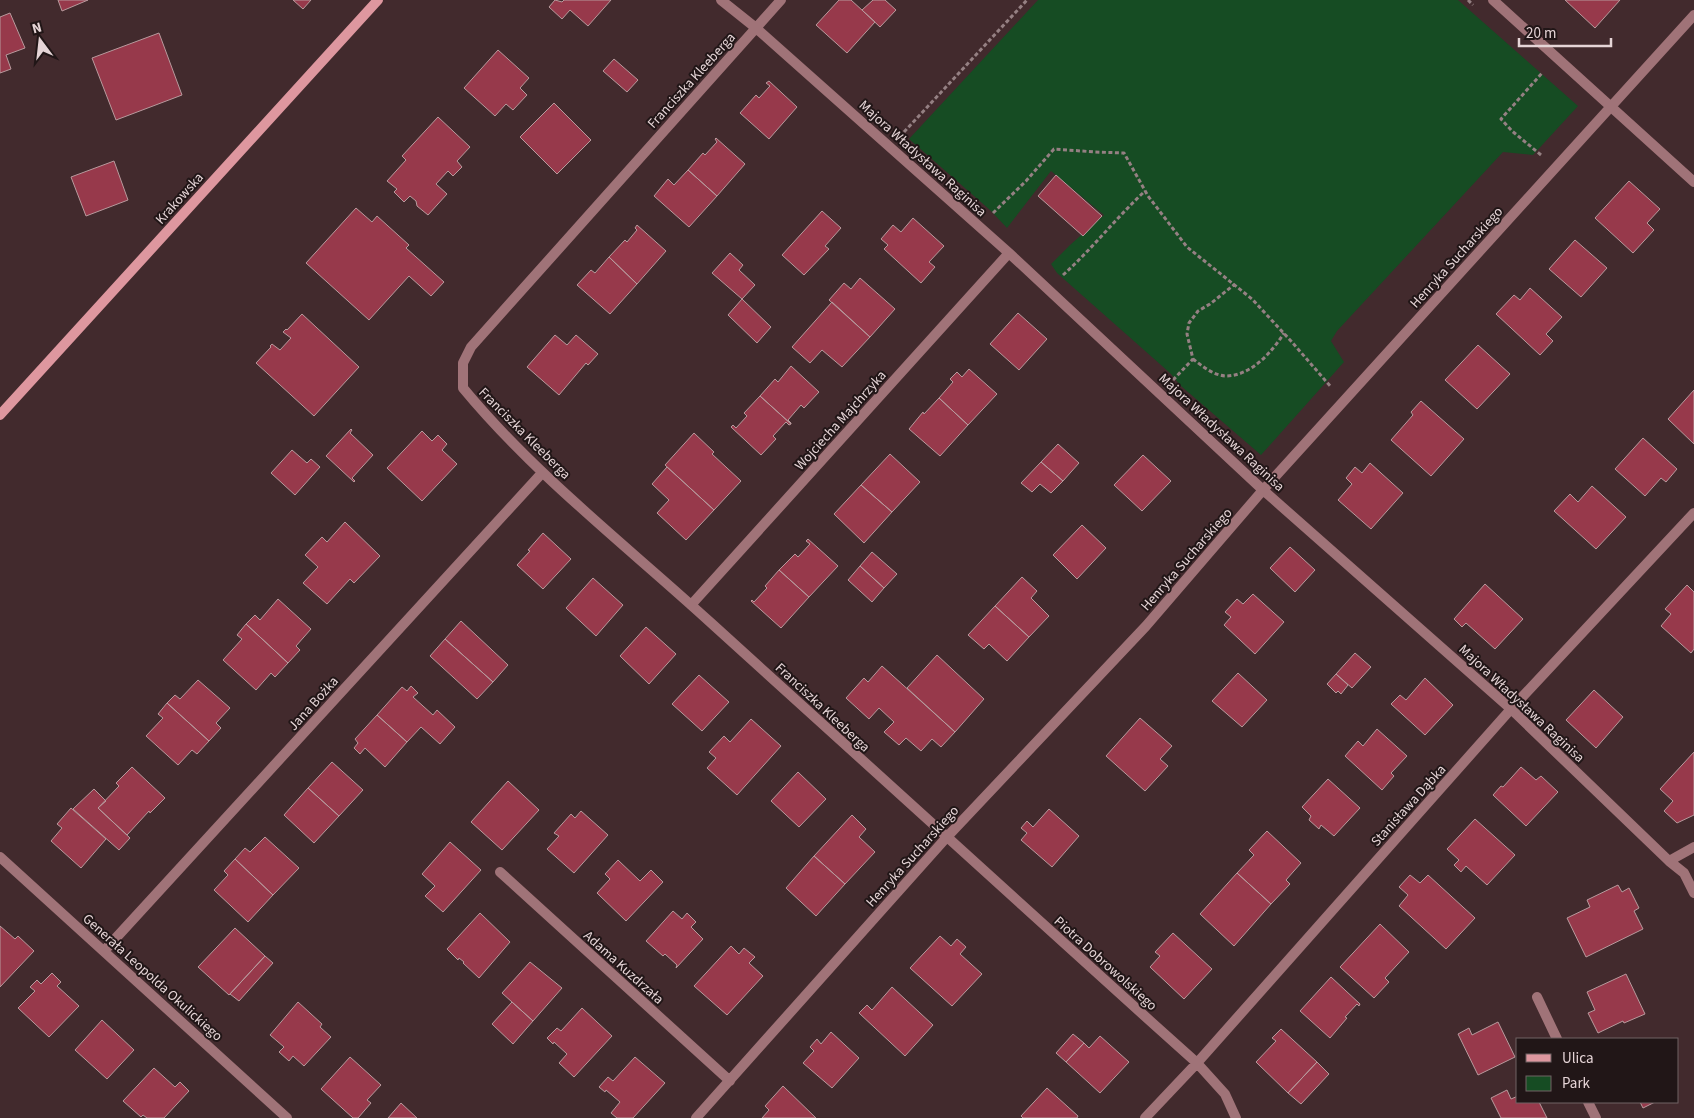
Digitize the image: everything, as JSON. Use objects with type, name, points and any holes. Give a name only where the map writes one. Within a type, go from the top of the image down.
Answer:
[{"type":"main road","name":"Krakowska","points":[[0,415],[378,0]]},
{"type":"street","name":"Majora Władysława Raginisa","points":[[721,0],[756,28],[1009,253],[1263,490],[1512,709],[1669,861],[1684,872],[1694,893]]},
{"type":"street","name":"Franciszka Kleeberga","points":[[781,0],[471,348],[463,363],[463,388],[542,473],[691,605],[946,838]]},
{"type":"street","points":[[1494,0],[1694,182]]},
{"type":"street","name":"Henryka Sucharskiego","points":[[696,1118],[946,838],[1146,626],[1263,490],[1694,15]]},
{"type":"street","name":"Wojciecha Majchrzyka","points":[[691,605],[1009,253]]},
{"type":"street","name":"Jana Bożka","points":[[104,951],[542,473]]},
{"type":"street","name":"Stanisława Dąbka","points":[[1145,1118],[1198,1063],[1512,709],[1694,513]]},
{"type":"street","name":"Piotra Dobrowolskiego","points":[[946,838],[1198,1063],[1225,1094],[1236,1118]]},
{"type":"street","points":[[1669,861],[1694,847]]},
{"type":"street","name":"Generała Leopolda Okulickiego","points":[[0,857],[287,1118]]},
{"type":"street","name":"Adama Kuzdrzała","points":[[500,872],[730,1081]]},
{"type":"street","points":[[1537,997],[1557,1038]]},
{"type":"street","points":[[1588,1103],[1596,1118]]},
{"type":"path","points":[[898,138],[1027,0]]},
{"type":"path","points":[[1468,0],[1479,10]]},
{"type":"path","points":[[1543,157],[1512,131],[1501,119],[1546,69]]},
{"type":"path","points":[[988,218],[1009,199],[1054,148],[1124,153],[1145,191],[1187,247],[1235,284],[1252,300],[1333,389],[1338,383]]},
{"type":"path","points":[[1538,162],[1548,152]]},
{"type":"path","points":[[1057,280],[1076,263],[1124,210],[1145,191]]},
{"type":"path","points":[[1235,284],[1198,311],[1190,323],[1186,334],[1193,358],[1208,370],[1226,376],[1244,372],[1276,346],[1284,333]]},
{"type":"path","points":[[1176,386],[1171,382],[1193,358]]},
{"type":"green space","points":[[1038,0],[1458,0],[1578,106],[1533,155],[1503,152],[1337,331],[1331,341],[1344,362],[1261,455],[1181,386],[1170,373],[1057,273],[1051,264],[1104,215],[1051,171],[1007,228],[990,210],[909,139]]},
{"type":"building","points":[[58,0],[88,0],[62,11]]},
{"type":"building","points":[[293,0],[311,0],[303,9]]},
{"type":"building","points":[[555,0],[562,2],[564,0],[611,0],[588,26],[570,10],[562,19],[549,7]]},
{"type":"building","points":[[839,0],[851,0],[875,22],[847,53],[816,25]]},
{"type":"building","points":[[873,0],[885,0],[896,10],[880,27],[862,10]]},
{"type":"building","points":[[1565,0],[1620,0],[1595,28]]},
{"type":"building","points":[[10,13],[25,48],[6,55],[11,69],[0,73],[0,17]]},
{"type":"building","points":[[159,33],[182,95],[116,120],[92,58]]},
{"type":"building","points":[[498,50],[529,78],[520,88],[527,95],[513,110],[506,104],[495,116],[464,88]]},
{"type":"building","points":[[614,59],[638,80],[627,92],[603,71]]},
{"type":"building","points":[[769,81],[797,107],[769,139],[740,113],[756,95],[759,98],[770,86],[766,83]]},
{"type":"building","points":[[554,103],[591,140],[557,174],[520,137]]},
{"type":"building","points":[[438,117],[470,147],[457,161],[462,167],[453,176],[448,171],[436,184],[447,194],[428,215],[417,206],[416,201],[410,196],[404,202],[394,192],[397,189],[387,181],[406,160],[402,156]]},
{"type":"building","points":[[716,138],[745,164],[717,196],[688,170],[703,153],[705,155],[717,142]]},
{"type":"building","points":[[114,161],[128,200],[86,216],[71,177]]},
{"type":"building","points":[[688,170],[717,196],[689,227],[654,196],[668,179],[674,185]]},
{"type":"building","points":[[1056,175],[1102,216],[1083,236],[1038,196]]},
{"type":"building","points":[[1629,181],[1660,209],[1647,223],[1654,230],[1633,253],[1595,218]]},
{"type":"building","points":[[356,208],[372,222],[377,216],[409,245],[406,248],[444,282],[431,296],[409,276],[369,320],[306,263]]},
{"type":"building","points":[[822,211],[841,228],[825,246],[829,249],[804,275],[782,255]]},
{"type":"building","points":[[913,218],[944,246],[929,262],[935,267],[921,283],[884,249],[888,245],[881,239],[893,225],[901,232]]},
{"type":"building","points":[[637,225],[666,251],[637,284],[609,257],[625,240],[627,242],[637,230],[635,228]]},
{"type":"building","points":[[1575,240],[1607,268],[1581,297],[1549,269]]},
{"type":"building","points":[[730,253],[743,265],[739,270],[755,285],[742,299],[712,273]]},
{"type":"building","points":[[609,257],[637,284],[610,314],[577,285],[591,270],[595,273]]},
{"type":"building","points":[[860,278],[895,309],[870,337],[829,300],[844,283],[851,289]]},
{"type":"building","points":[[1530,288],[1562,317],[1546,334],[1553,341],[1540,355],[1496,314],[1514,295],[1520,300]]},
{"type":"building","points":[[742,299],[771,327],[757,343],[728,315]]},
{"type":"building","points":[[832,302],[870,337],[842,367],[822,350],[810,363],[792,347]]},
{"type":"building","points":[[1018,313],[1047,339],[1019,370],[990,344]]},
{"type":"building","points":[[302,314],[359,367],[314,416],[256,363],[272,344],[280,350],[291,338],[283,332]]},
{"type":"building","points":[[555,335],[567,345],[576,335],[598,354],[588,365],[586,363],[559,395],[527,367]]},
{"type":"building","points":[[1478,345],[1510,374],[1477,409],[1445,380]]},
{"type":"building","points":[[791,366],[819,392],[804,408],[801,405],[788,420],[791,424],[760,396],[775,379],[778,382]]},
{"type":"building","points":[[969,369],[997,394],[968,425],[939,398],[953,382],[950,379],[957,372],[962,377]]},
{"type":"building","points":[[1694,390],[1694,444],[1668,419]]},
{"type":"building","points":[[760,396],[791,424],[789,425],[786,422],[773,436],[776,439],[761,455],[731,427],[733,425],[736,428],[747,416],[744,413]]},
{"type":"building","points":[[939,398],[968,425],[940,456],[909,429],[923,412],[924,414]]},
{"type":"building","points":[[1421,401],[1464,439],[1431,476],[1391,440],[1413,415],[1411,412]]},
{"type":"building","points":[[351,429],[350,433],[373,455],[352,478],[354,482],[326,456]]},
{"type":"building","points":[[422,431],[432,441],[438,435],[447,444],[442,450],[457,464],[422,501],[387,468]]},
{"type":"building","points":[[694,433],[714,452],[712,454],[741,481],[714,510],[665,465]]},
{"type":"building","points":[[1643,438],[1677,469],[1666,482],[1661,478],[1645,496],[1615,469]]},
{"type":"building","points":[[1058,444],[1079,463],[1063,481],[1041,462]]},
{"type":"building","points":[[292,450],[307,463],[311,459],[320,467],[295,495],[271,473]]},
{"type":"building","points":[[890,454],[920,482],[892,512],[861,485]]},
{"type":"building","points":[[1143,455],[1171,481],[1142,511],[1114,485]]},
{"type":"building","points":[[1041,462],[1063,481],[1051,493],[1040,484],[1032,492],[1021,483]]},
{"type":"building","points":[[1370,463],[1403,493],[1371,529],[1338,500],[1352,484],[1346,478],[1355,467],[1362,473]]},
{"type":"building","points":[[667,467],[714,510],[686,540],[657,513],[669,500],[652,484]]},
{"type":"building","points":[[861,485],[892,512],[864,543],[834,514]]},
{"type":"building","points":[[1592,486],[1626,517],[1596,549],[1554,511],[1570,494],[1578,502]]},
{"type":"building","points":[[345,522],[380,556],[354,583],[350,579],[327,604],[303,583],[318,567],[305,555],[322,537],[327,542]]},
{"type":"building","points":[[1082,525],[1106,548],[1077,579],[1053,555]]},
{"type":"building","points":[[543,533],[571,559],[543,589],[517,565]]},
{"type":"building","points":[[808,539],[838,566],[809,597],[779,570],[795,554],[798,557],[810,544],[806,541]]},
{"type":"building","points":[[1290,547],[1315,570],[1295,592],[1270,568]]},
{"type":"building","points":[[872,552],[897,574],[884,588],[860,566]]},
{"type":"building","points":[[860,566],[884,588],[872,602],[848,580]]},
{"type":"building","points":[[779,570],[809,597],[781,628],[751,601],[754,602],[767,588],[765,586]]},
{"type":"building","points":[[1022,577],[1037,591],[1031,598],[1049,616],[1029,637],[995,606]]},
{"type":"building","points":[[593,578],[623,605],[596,636],[566,608]]},
{"type":"building","points":[[1485,584],[1523,619],[1495,649],[1466,623],[1462,627],[1454,619]]},
{"type":"building","points":[[1687,585],[1694,592],[1694,649],[1691,653],[1661,626],[1671,614],[1665,609]]},
{"type":"building","points":[[1253,594],[1284,622],[1255,654],[1224,625],[1231,617],[1225,612],[1237,599],[1243,604]]},
{"type":"building","points":[[278,599],[311,629],[296,646],[300,650],[288,663],[246,624],[255,615],[260,620]]},
{"type":"building","points":[[995,606],[1029,637],[1007,661],[989,644],[984,649],[968,635]]},
{"type":"building","points":[[461,621],[508,665],[493,682],[445,639]]},
{"type":"building","points":[[246,624],[288,663],[275,677],[271,673],[256,690],[223,660],[242,639],[237,635]]},
{"type":"building","points":[[646,627],[676,654],[649,684],[620,656]]},
{"type":"building","points":[[445,639],[493,682],[477,699],[430,656]]},
{"type":"building","points":[[1355,653],[1371,667],[1352,688],[1336,674]]},
{"type":"building","points":[[937,655],[984,699],[955,732],[907,688]]},
{"type":"building","points":[[882,666],[955,732],[941,747],[932,739],[921,751],[906,738],[899,745],[884,732],[894,722],[879,708],[869,719],[846,698],[864,678],[868,682]]},
{"type":"building","points":[[1238,673],[1267,700],[1242,727],[1212,701]]},
{"type":"building","points":[[1336,674],[1348,685],[1341,694],[1338,691],[1336,693],[1327,684]]},
{"type":"building","points":[[699,675],[729,702],[702,731],[672,704]]},
{"type":"building","points":[[1425,678],[1453,705],[1425,735],[1391,704],[1400,695],[1406,700]]},
{"type":"building","points":[[198,680],[230,708],[216,723],[221,728],[209,741],[167,703],[175,695],[180,699]]},
{"type":"building","points":[[411,686],[418,693],[413,697],[433,715],[437,710],[455,727],[440,744],[421,727],[407,742],[377,715],[402,687],[407,691]]},
{"type":"building","points":[[1594,690],[1623,717],[1596,748],[1566,720]]},
{"type":"building","points":[[167,703],[209,741],[197,754],[192,750],[178,765],[146,736],[163,718],[158,714]]},
{"type":"building","points":[[377,715],[407,742],[385,767],[365,748],[360,754],[354,748],[358,743],[355,739]]},
{"type":"building","points":[[1140,718],[1172,746],[1160,759],[1168,766],[1145,791],[1106,756]]},
{"type":"building","points":[[751,719],[781,746],[737,795],[707,768],[716,758],[709,752],[724,736],[730,742]]},
{"type":"building","points":[[1377,729],[1407,756],[1391,773],[1394,776],[1382,790],[1345,756],[1358,741],[1363,746]]},
{"type":"building","points":[[1694,752],[1694,815],[1677,823],[1664,811],[1673,801],[1660,789]]},
{"type":"building","points":[[332,762],[363,790],[339,816],[308,788]]},
{"type":"building","points":[[132,767],[165,798],[150,813],[149,811],[127,835],[98,808],[119,786],[116,783]]},
{"type":"building","points":[[1521,767],[1536,780],[1541,776],[1558,792],[1526,826],[1493,795]]},
{"type":"building","points":[[798,772],[826,799],[799,827],[771,801]]},
{"type":"building","points":[[1328,779],[1360,808],[1334,836],[1321,825],[1319,829],[1309,820],[1311,816],[1302,807]]},
{"type":"building","points":[[508,781],[539,810],[502,850],[471,822]]},
{"type":"building","points":[[308,788],[339,816],[314,843],[284,815]]},
{"type":"building","points":[[94,789],[106,801],[98,808],[130,838],[119,850],[73,809]]},
{"type":"building","points":[[71,808],[106,839],[81,868],[51,841],[62,828],[57,824]]},
{"type":"building","points":[[1049,809],[1079,836],[1052,867],[1021,840],[1027,833],[1021,828],[1027,821],[1033,827]]},
{"type":"building","points":[[581,811],[608,835],[574,873],[547,849],[559,836],[554,833],[571,814],[575,818]]},
{"type":"building","points":[[852,815],[866,829],[859,837],[875,852],[845,884],[814,856]]},
{"type":"building","points":[[1475,819],[1515,855],[1487,885],[1466,866],[1461,872],[1454,865],[1459,860],[1447,849]]},
{"type":"building","points":[[1267,831],[1301,863],[1286,880],[1290,884],[1271,904],[1237,873],[1254,855],[1249,850]]},
{"type":"building","points":[[265,837],[299,868],[273,895],[235,859],[245,848],[250,852]]},
{"type":"building","points":[[450,842],[481,870],[443,912],[425,896],[435,886],[422,874]]},
{"type":"building","points":[[814,856],[845,884],[816,916],[786,888]]},
{"type":"building","points":[[235,859],[273,895],[248,922],[214,890],[228,875],[224,871]]},
{"type":"building","points":[[618,860],[640,881],[651,870],[663,882],[626,921],[597,893],[610,879],[605,874]]},
{"type":"building","points":[[1237,873],[1271,904],[1234,946],[1200,914]]},
{"type":"building","points":[[1410,875],[1420,883],[1428,875],[1475,918],[1446,949],[1399,906],[1408,895],[1399,887]]},
{"type":"building","points":[[1618,885],[1622,892],[1629,888],[1639,908],[1634,911],[1643,929],[1586,957],[1567,918],[1590,907],[1587,900]]},
{"type":"building","points":[[673,911],[682,919],[687,913],[696,922],[691,927],[703,939],[676,968],[677,965],[665,954],[663,956],[646,941]]},
{"type":"building","points":[[480,913],[510,942],[479,978],[464,962],[459,958],[458,960],[447,949]]},
{"type":"building","points":[[1380,924],[1409,952],[1385,978],[1389,982],[1374,998],[1340,967]]},
{"type":"building","points":[[0,926],[15,939],[18,936],[34,951],[0,987]]},
{"type":"building","points":[[235,928],[265,956],[229,995],[198,967]]},
{"type":"building","points":[[1173,933],[1212,969],[1184,999],[1150,967],[1160,956],[1155,952]]},
{"type":"building","points":[[940,936],[951,946],[957,939],[966,947],[960,954],[982,974],[952,1006],[910,968]]},
{"type":"building","points":[[731,946],[739,954],[744,948],[755,957],[749,963],[763,976],[727,1015],[694,986]]},
{"type":"building","points":[[265,956],[273,963],[239,1001],[230,994]]},
{"type":"building","points":[[530,962],[562,988],[533,1021],[502,993]]},
{"type":"building","points":[[52,973],[61,982],[57,986],[79,1006],[49,1037],[18,1008],[35,991],[30,987],[37,980],[41,984]]},
{"type":"building","points":[[1626,974],[1645,1014],[1624,1023],[1623,1021],[1598,1033],[1588,1013],[1595,1010],[1587,992]]},
{"type":"building","points":[[1331,977],[1360,1004],[1359,1006],[1357,1004],[1345,1017],[1347,1018],[1330,1038],[1300,1011]]},
{"type":"building","points":[[892,987],[933,1025],[905,1056],[859,1013],[867,1005],[872,1010]]},
{"type":"building","points":[[298,1002],[322,1024],[320,1027],[331,1037],[304,1066],[293,1056],[289,1061],[279,1052],[284,1047],[270,1035]]},
{"type":"building","points":[[512,1002],[533,1021],[513,1044],[492,1024]]},
{"type":"building","points":[[582,1008],[612,1036],[574,1077],[559,1063],[567,1054],[547,1038],[557,1028],[561,1031]]},
{"type":"building","points":[[102,1020],[134,1050],[107,1079],[75,1050]]},
{"type":"building","points":[[1498,1022],[1515,1057],[1478,1075],[1458,1034],[1469,1028],[1472,1035]]},
{"type":"building","points":[[1281,1029],[1317,1062],[1288,1093],[1256,1062],[1276,1041],[1272,1038]]},
{"type":"building","points":[[831,1032],[859,1058],[832,1088],[803,1063],[814,1051],[810,1047],[817,1039],[821,1044]]},
{"type":"building","points":[[1073,1034],[1084,1043],[1066,1062],[1056,1053]]},
{"type":"building","points":[[1100,1036],[1129,1062],[1100,1093],[1066,1062],[1084,1043],[1089,1048]]},
{"type":"building","points":[[350,1057],[381,1085],[367,1100],[371,1103],[358,1118],[353,1118],[321,1089]]},
{"type":"building","points":[[635,1057],[665,1083],[633,1118],[617,1118],[611,1113],[620,1102],[606,1090],[605,1092],[599,1087],[608,1077],[613,1081]]},
{"type":"building","points":[[1317,1062],[1329,1074],[1301,1104],[1288,1093]]},
{"type":"building","points":[[154,1068],[175,1087],[180,1082],[189,1091],[164,1118],[147,1118],[143,1115],[141,1117],[123,1101]]},
{"type":"building","points":[[783,1086],[816,1118],[762,1118],[769,1110],[765,1106]]},
{"type":"building","points":[[1047,1088],[1078,1116],[1077,1118],[1023,1118],[1021,1116]]},
{"type":"building","points":[[1507,1090],[1511,1099],[1516,1097],[1516,1103],[1540,1103],[1547,1118],[1501,1118],[1491,1098]]},
{"type":"building","points":[[401,1103],[417,1118],[388,1118]]},
{"type":"building","points":[[1640,1103],[1653,1103],[1643,1108]]}]
